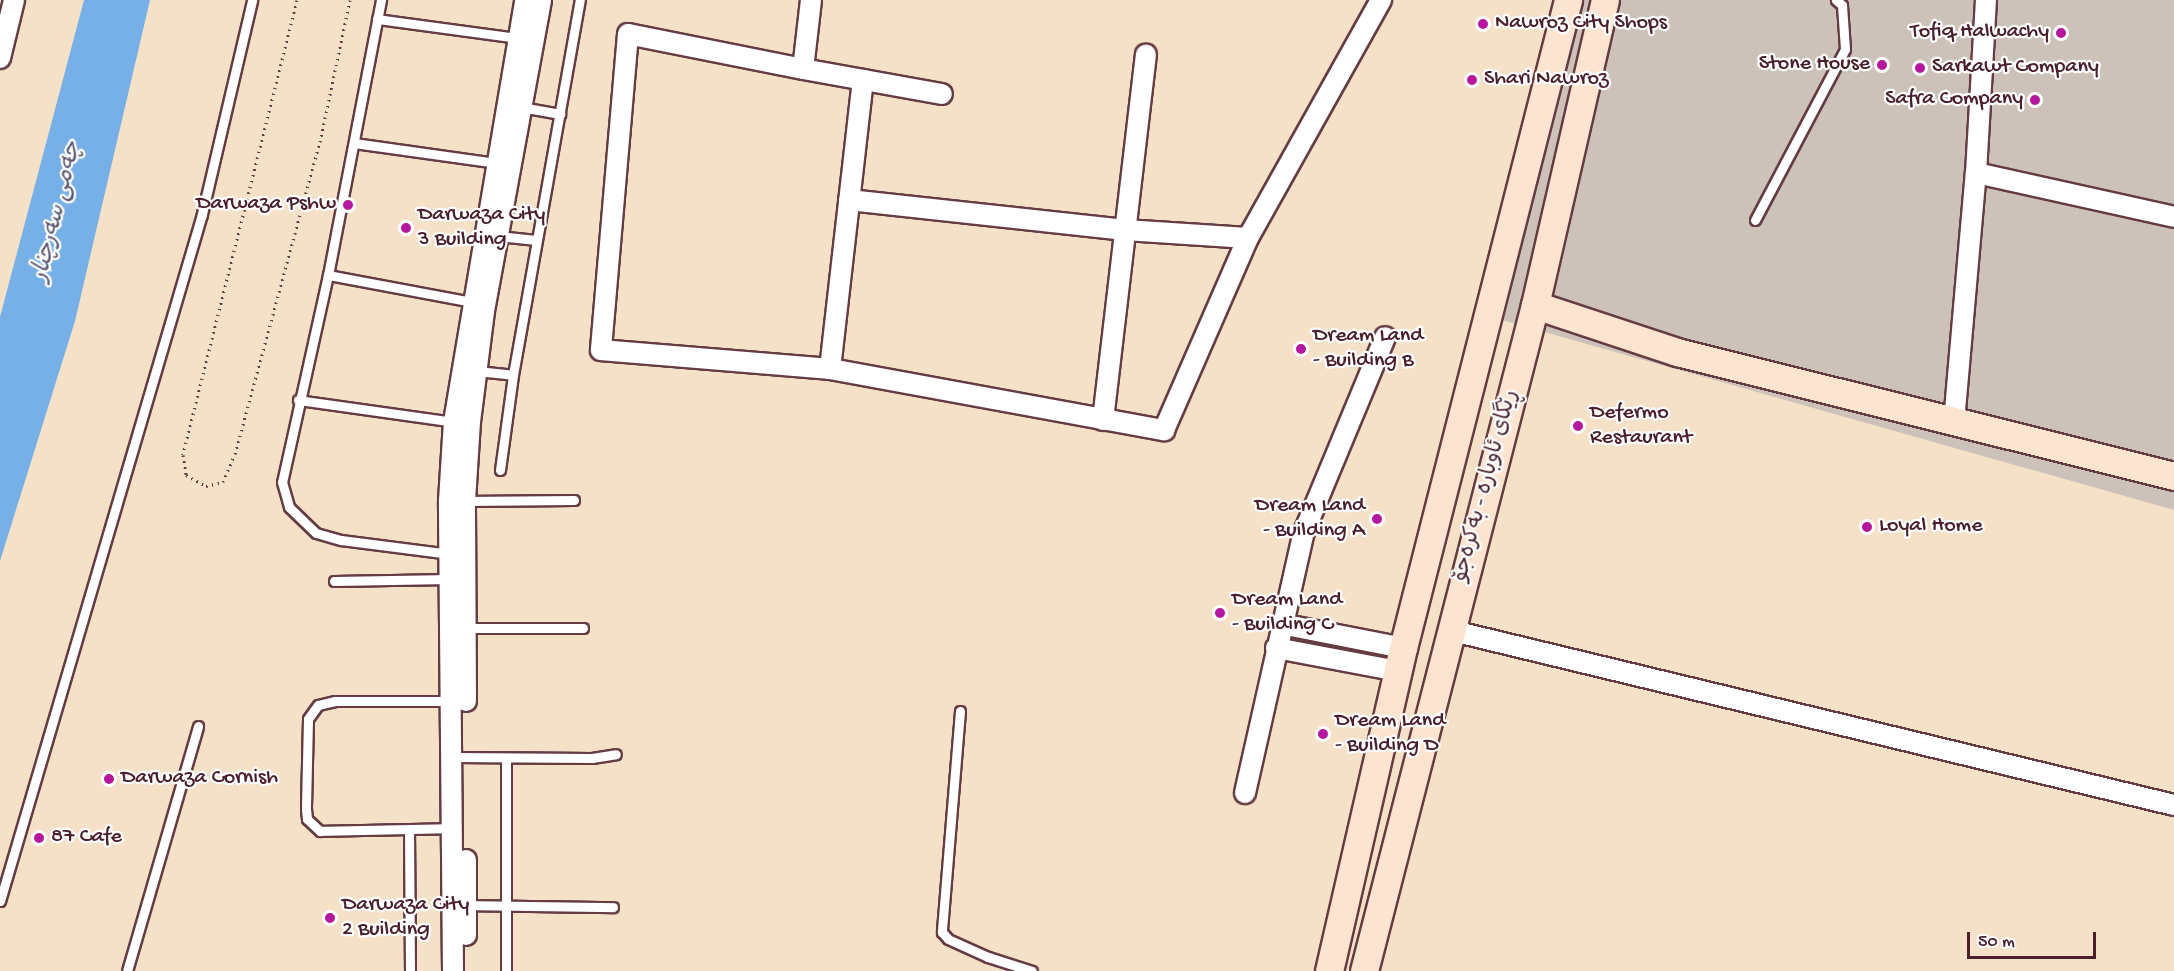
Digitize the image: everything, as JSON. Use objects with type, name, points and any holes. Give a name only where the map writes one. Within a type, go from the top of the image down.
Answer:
[{"type":"main road","points":[[1329,971],[1400,660],[1568,0]]},
{"type":"main road","name":"ڕێگای ئاوبارە - بەکرەجۆ","points":[[1365,971],[1449,630],[1535,305],[1605,0]]},
{"type":"main road","points":[[1535,305],[1677,352],[2174,476]]},
{"type":"street","points":[[0,58],[14,0]]},
{"type":"street","points":[[453,971],[459,905],[460,757],[466,628],[454,422],[472,302],[525,0]]},
{"type":"street","points":[[465,971],[453,828],[460,757],[453,701],[450,554],[498,236],[541,0]]},
{"type":"street","points":[[803,69],[811,0]]},
{"type":"street","points":[[1954,422],[1976,173],[1986,0]]},
{"type":"street","points":[[942,94],[628,34],[601,350],[830,369],[1164,430],[1248,238],[1373,5]]},
{"type":"street","points":[[1103,420],[1146,55]]},
{"type":"street","points":[[830,369],[863,80]]},
{"type":"street","points":[[1976,173],[2174,217]]},
{"type":"street","points":[[849,200],[1125,230],[1248,238]]},
{"type":"street","points":[[1245,793],[1281,624],[1304,532],[1385,337]]},
{"type":"street","points":[[1281,624],[1400,660]]},
{"type":"street","points":[[1449,630],[2174,805]]},
{"type":"street","points":[[1276,648],[1400,660]]},
{"type":"lane","points":[[0,901],[202,214],[252,0]]},
{"type":"lane","points":[[381,0],[328,275],[282,469],[284,495],[296,517],[328,538],[450,554]]},
{"type":"lane","points":[[500,470],[513,375],[580,0]]},
{"type":"lane","points":[[1755,220],[1845,49],[1842,5],[1836,0]]},
{"type":"lane","points":[[378,19],[518,38]]},
{"type":"lane","points":[[521,106],[560,114]]},
{"type":"lane","points":[[354,143],[496,164]]},
{"type":"lane","points":[[498,236],[536,240]]},
{"type":"lane","points":[[328,275],[472,302]]},
{"type":"lane","points":[[477,371],[513,375]]},
{"type":"lane","points":[[298,400],[454,422]]},
{"type":"lane","points":[[457,501],[574,500]]},
{"type":"lane","points":[[334,582],[450,579]]},
{"type":"lane","points":[[466,628],[583,628]]},
{"type":"lane","points":[[453,701],[327,702],[312,711],[308,719],[306,809],[312,826],[330,832],[453,828]]},
{"type":"lane","points":[[960,711],[942,932],[948,939],[988,957],[1032,971]]},
{"type":"lane","points":[[127,971],[198,726]]},
{"type":"lane","points":[[460,757],[592,758],[616,754]]},
{"type":"lane","points":[[506,971],[507,758]]},
{"type":"lane","points":[[409,829],[410,971]]},
{"type":"lane","points":[[459,905],[613,907]]},
{"type":"path","points":[[297,0],[183,455],[186,476],[206,486],[223,482],[235,454],[320,142],[350,0]]},
{"type":"shaded area","points":[[1582,0],[2174,0],[2174,510],[1502,320]]},
{"type":"water","name":"چەمی سەرچنار","points":[[84,0],[150,0],[75,321],[0,561],[0,317]]},
{"type":"place","name":"Nawroz City Shops","points":[[1483,24]]},
{"type":"place","name":"Tofiq Halwachy","points":[[2061,33]]},
{"type":"place","name":"Stone House","points":[[1882,65]]},
{"type":"place","name":"Sarkawt Company","points":[[1920,68]]},
{"type":"place","name":"Shari Nawroz","points":[[1472,80]]},
{"type":"place","name":"Safra Company","points":[[2035,100]]},
{"type":"place","name":"Darwaza Pshw","points":[[348,205]]},
{"type":"place","name":"Darwaza City 3 Building","points":[[406,228]]},
{"type":"place","name":"Dream Land - Building B","points":[[1301,349]]},
{"type":"place","name":"Defermo Restaurant","points":[[1578,426]]},
{"type":"place","name":"Dream Land - Building A","points":[[1377,519]]},
{"type":"place","name":"Loyal Home","points":[[1867,527]]},
{"type":"place","name":"Dream Land - Building C","points":[[1220,613]]},
{"type":"place","name":"Dream Land - Building D","points":[[1323,734]]},
{"type":"place","name":"Darwaza Cornish","points":[[109,779]]},
{"type":"place","name":"87 Cafe","points":[[39,838]]},
{"type":"place","name":"Darwaza City 2 Building","points":[[330,918]]}]
